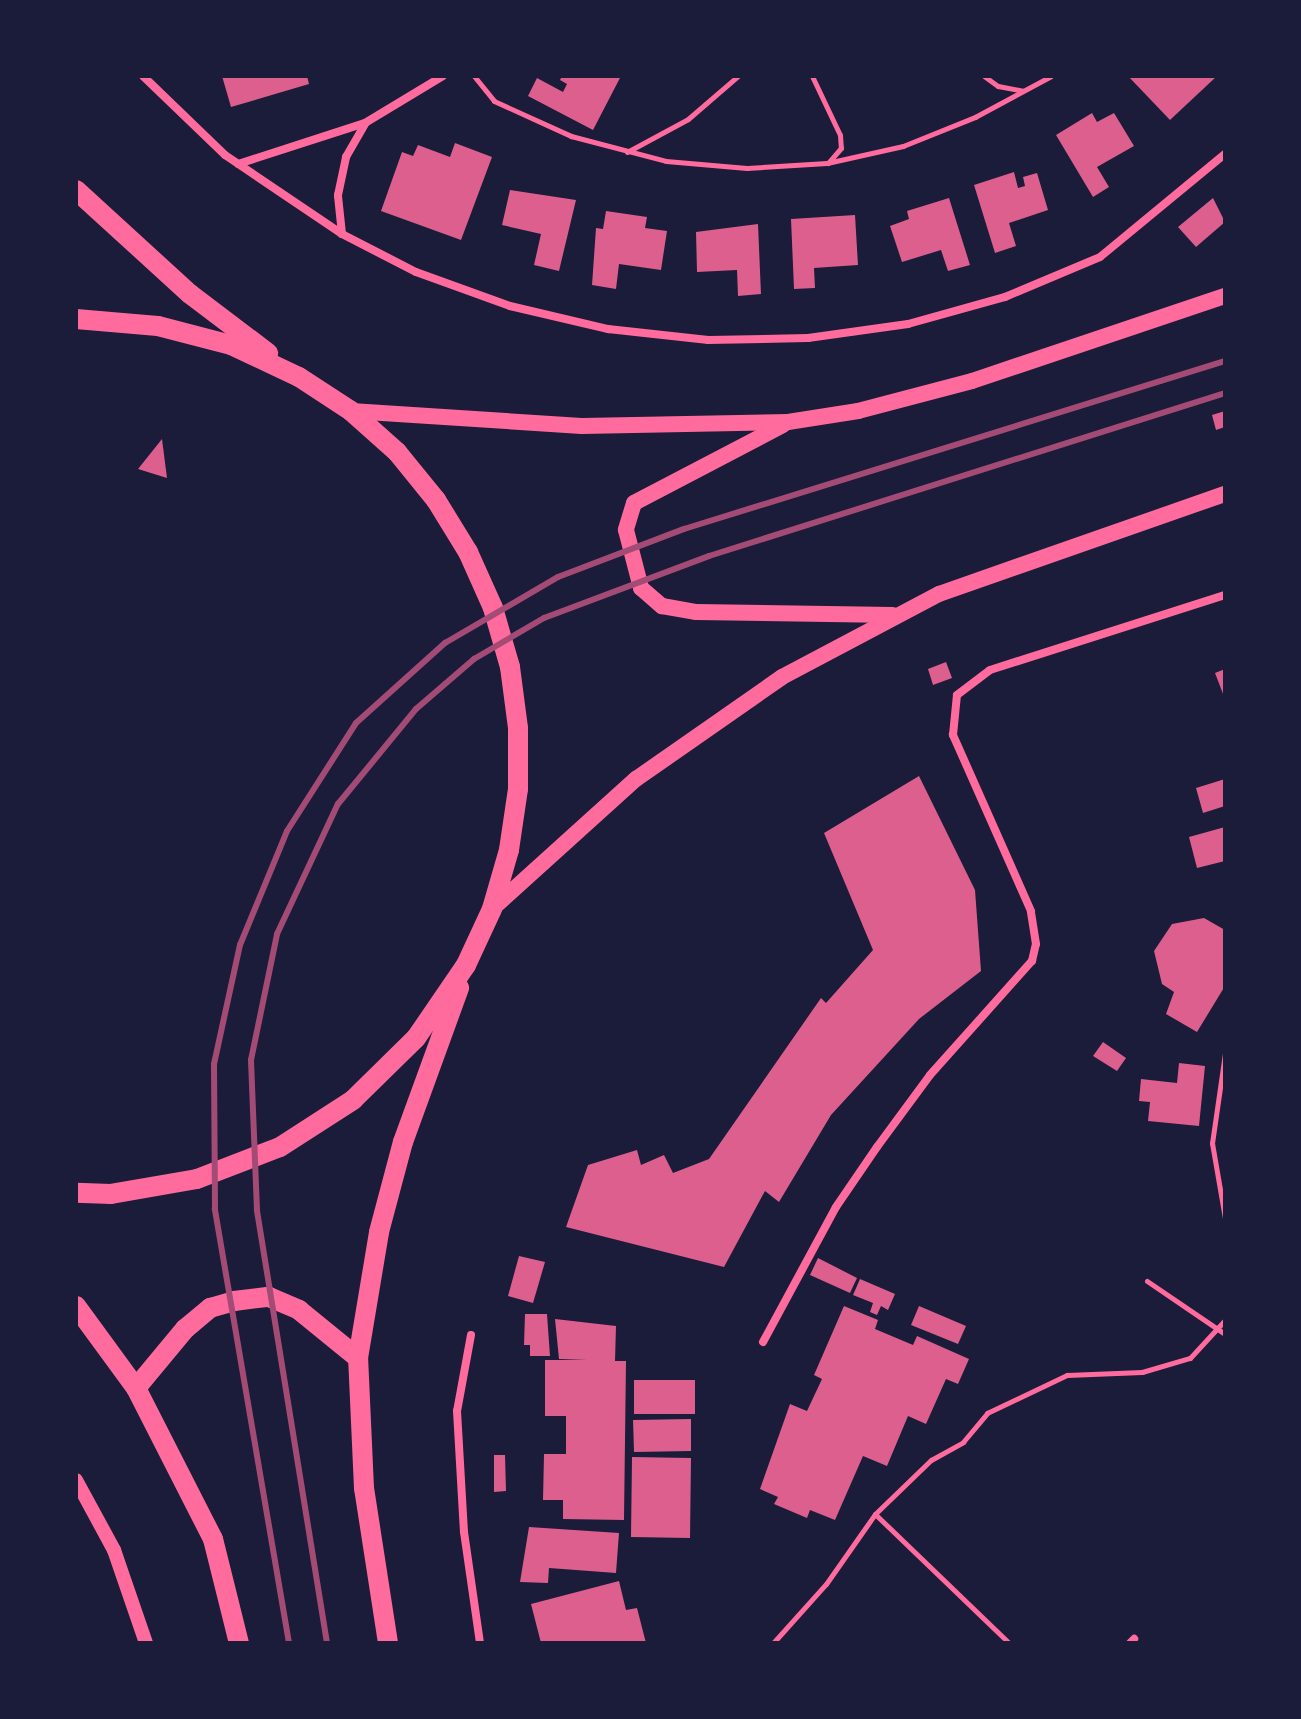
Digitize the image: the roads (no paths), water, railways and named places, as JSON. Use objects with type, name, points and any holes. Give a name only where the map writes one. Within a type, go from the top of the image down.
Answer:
[{"type":"main road","points":[[76,190],[190,294],[299,377],[351,411],[397,452],[436,500],[481,580],[510,667],[518,728],[518,789],[509,850],[492,909],[466,965],[403,1142],[379,1232],[358,1358],[364,1488],[388,1643]]},
{"type":"main road","points":[[351,411],[582,426],[788,422],[858,411],[972,381],[1225,296]]},
{"type":"main road","points":[[76,319],[158,326],[231,345],[299,377]]},
{"type":"main road","points":[[788,422],[634,503],[626,530],[641,588],[662,606],[696,612],[895,615]]},
{"type":"main road","points":[[492,909],[636,779],[707,726],[782,677],[895,615],[1022,562],[1225,494]]},
{"type":"main road","points":[[76,1193],[111,1194],[197,1179],[280,1147],[353,1100],[416,1038],[466,965]]},
{"type":"main road","points":[[136,1388],[185,1329],[210,1308],[234,1301],[269,1297],[299,1310],[358,1358]]},
{"type":"main road","points":[[76,1306],[136,1388],[213,1539],[239,1643]]},
{"type":"street","points":[[143,76],[238,164],[342,234],[416,272],[496,302],[608,329],[708,340],[808,338],[908,324],[1005,297],[1100,257],[1225,154]]},
{"type":"street","points":[[238,164],[365,123],[443,76]]},
{"type":"street","points":[[342,234],[338,195],[346,157],[365,123]]},
{"type":"street","points":[[763,1342],[836,1207],[877,1147],[930,1075],[1032,961],[1036,944],[1031,911],[953,735],[957,695],[990,670],[1225,595]]},
{"type":"street","points":[[471,1335],[457,1411],[464,1532],[480,1643]]},
{"type":"street","points":[[76,1480],[114,1550],[146,1643]]},
{"type":"railway","points":[[289,1643],[215,1208],[214,1064],[240,945],[287,831],[356,723],[445,643],[558,577],[684,529],[1225,361]]},
{"type":"railway","points":[[327,1643],[257,1210],[251,1060],[277,934],[338,804],[416,709],[474,659],[544,618],[709,556],[1225,393]]}]
